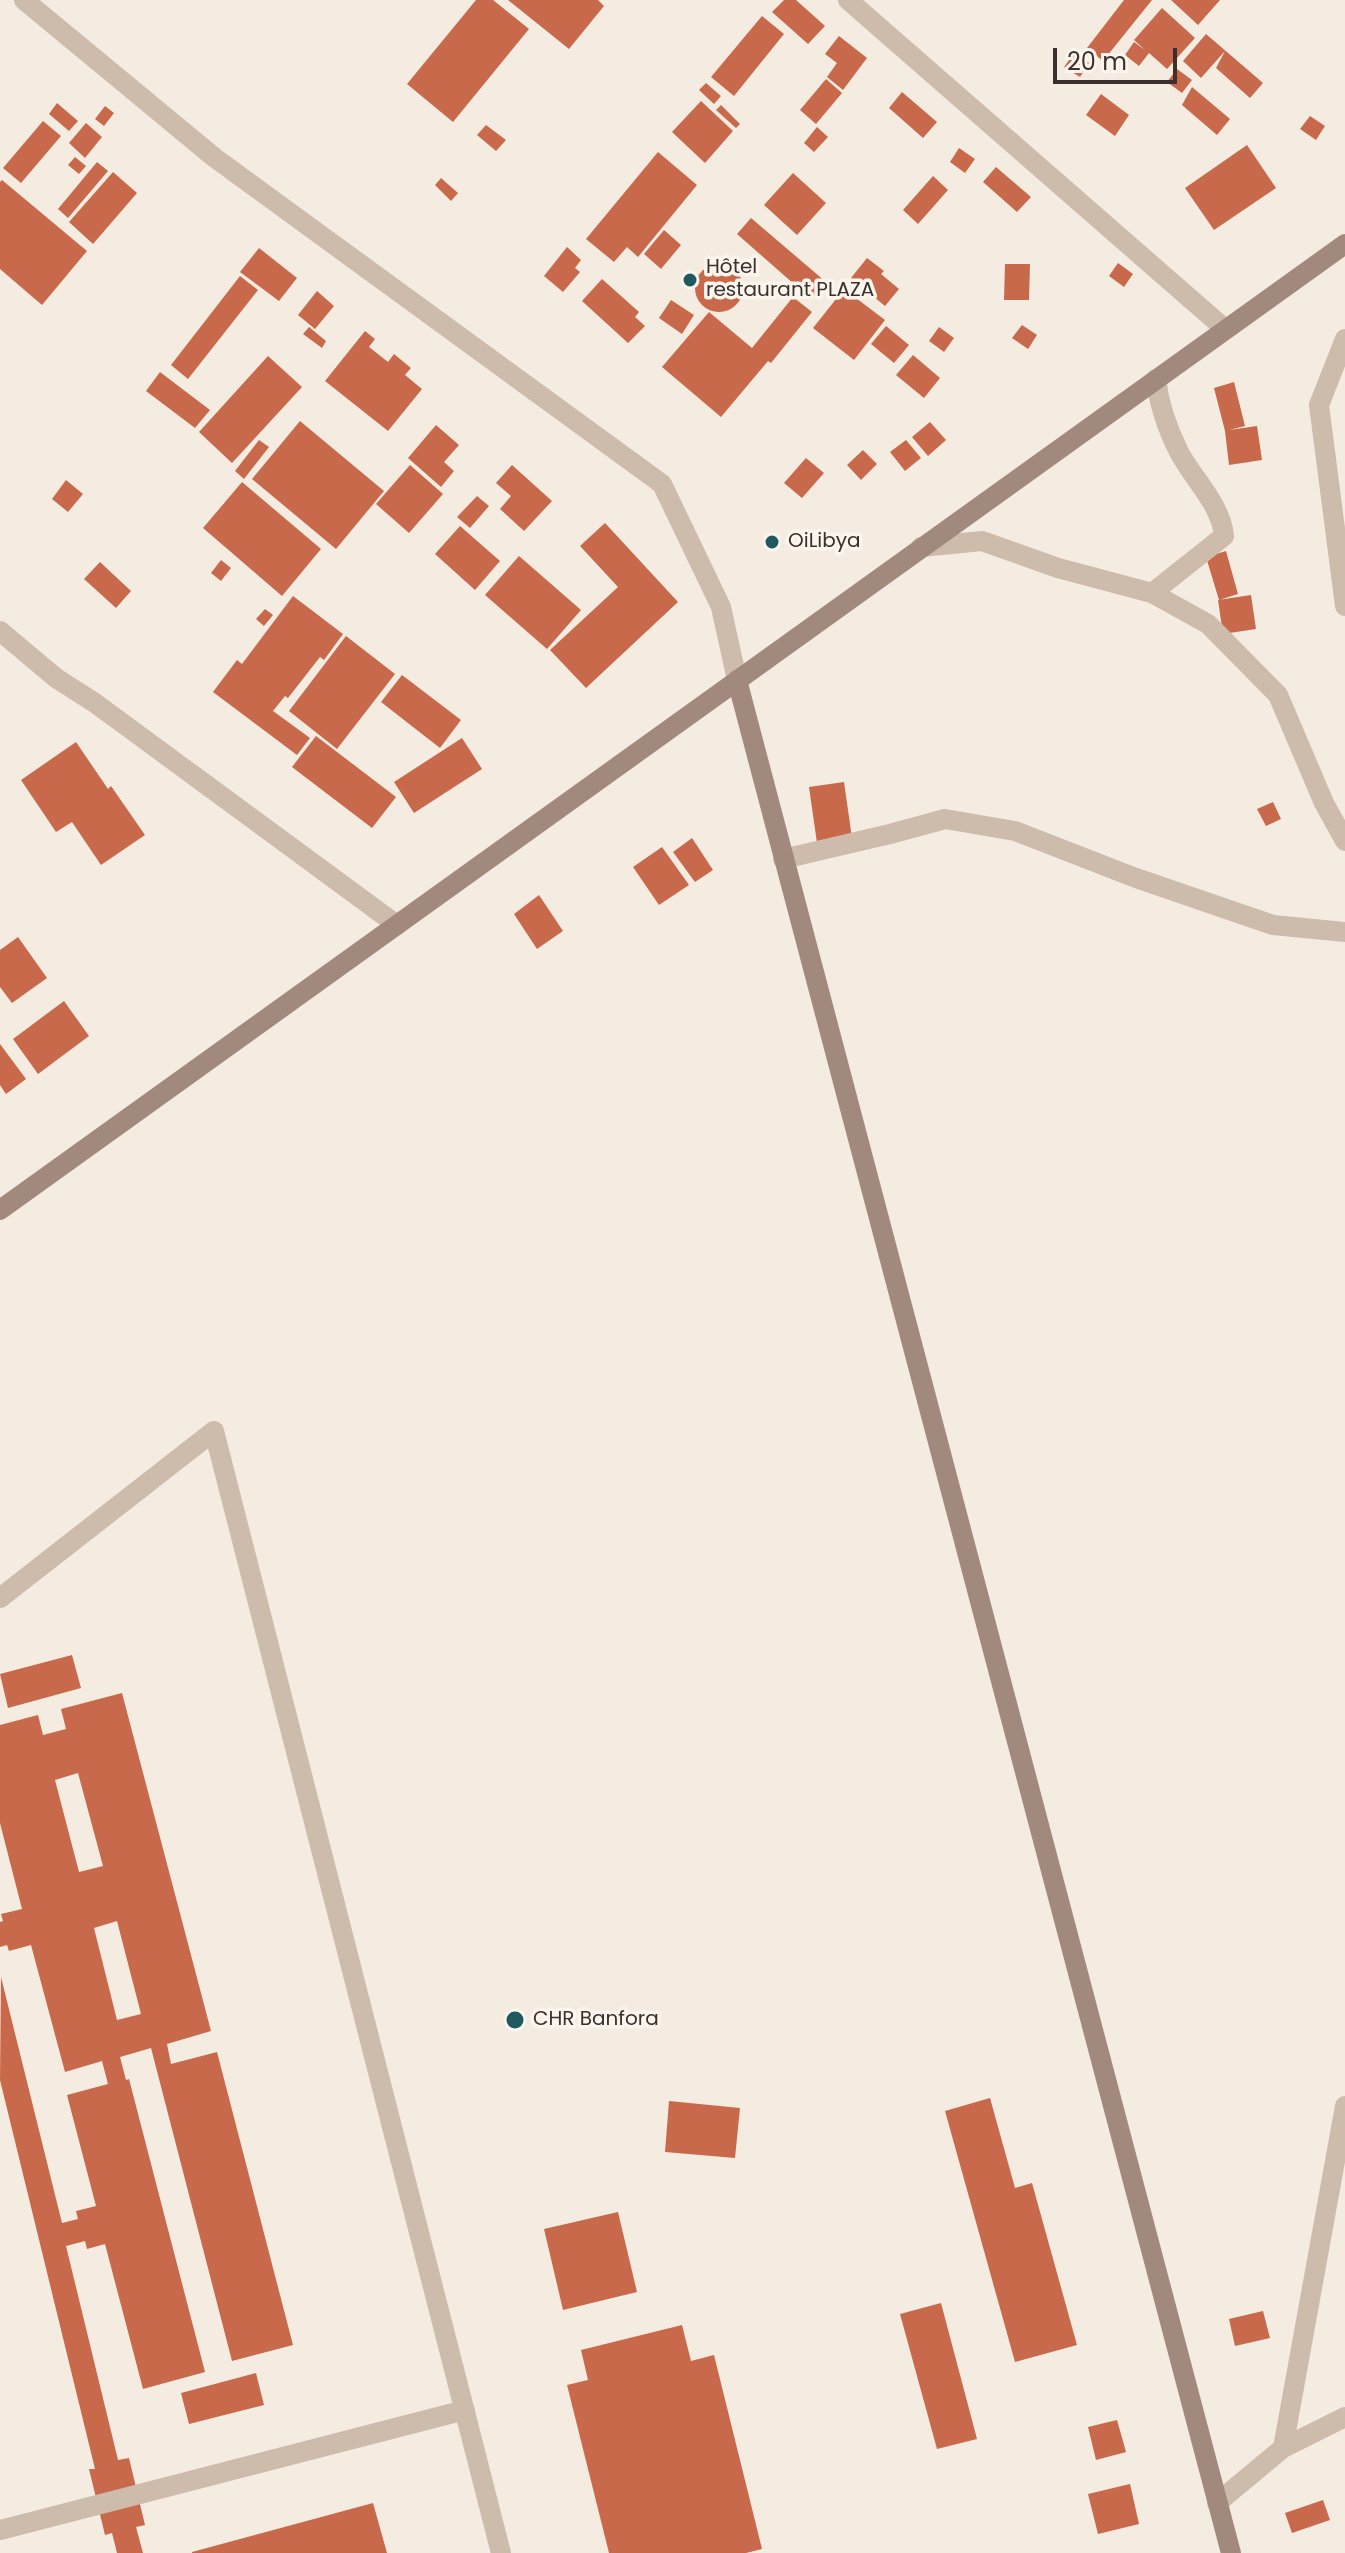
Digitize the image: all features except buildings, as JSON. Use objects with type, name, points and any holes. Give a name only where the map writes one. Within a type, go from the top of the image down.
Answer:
[{"type":"street","points":[[24,0],[215,158],[662,484],[721,607],[783,859],[1231,2553]]},
{"type":"street","points":[[848,0],[1225,329]]},
{"type":"street","points":[[0,1210],[1345,244]]},
{"type":"street","points":[[1345,339],[1319,405],[1345,606]]},
{"type":"street","points":[[1152,593],[1224,536],[1222,521],[1179,453],[1160,407],[1156,379]]},
{"type":"street","points":[[921,547],[982,541],[1058,568],[1152,593],[1208,624],[1278,695],[1324,803],[1345,841]]},
{"type":"street","points":[[0,631],[56,678],[95,703],[397,925]]},
{"type":"street","points":[[783,859],[945,819],[1015,831],[1136,878],[1273,925],[1345,932]]},
{"type":"street","points":[[0,1598],[214,1431],[501,2553]]},
{"type":"street","points":[[1283,2448],[1345,2106]]},
{"type":"street","points":[[0,2530],[465,2410]]},
{"type":"street","points":[[1217,2503],[1283,2448],[1345,2417]]},
{"type":"place","name":"Hôtel restaurant PLAZA","points":[[690,280]]},
{"type":"place","name":"OiLibya","points":[[772,542]]},
{"type":"place","name":"CHR Banfora","points":[[515,2020]]}]
